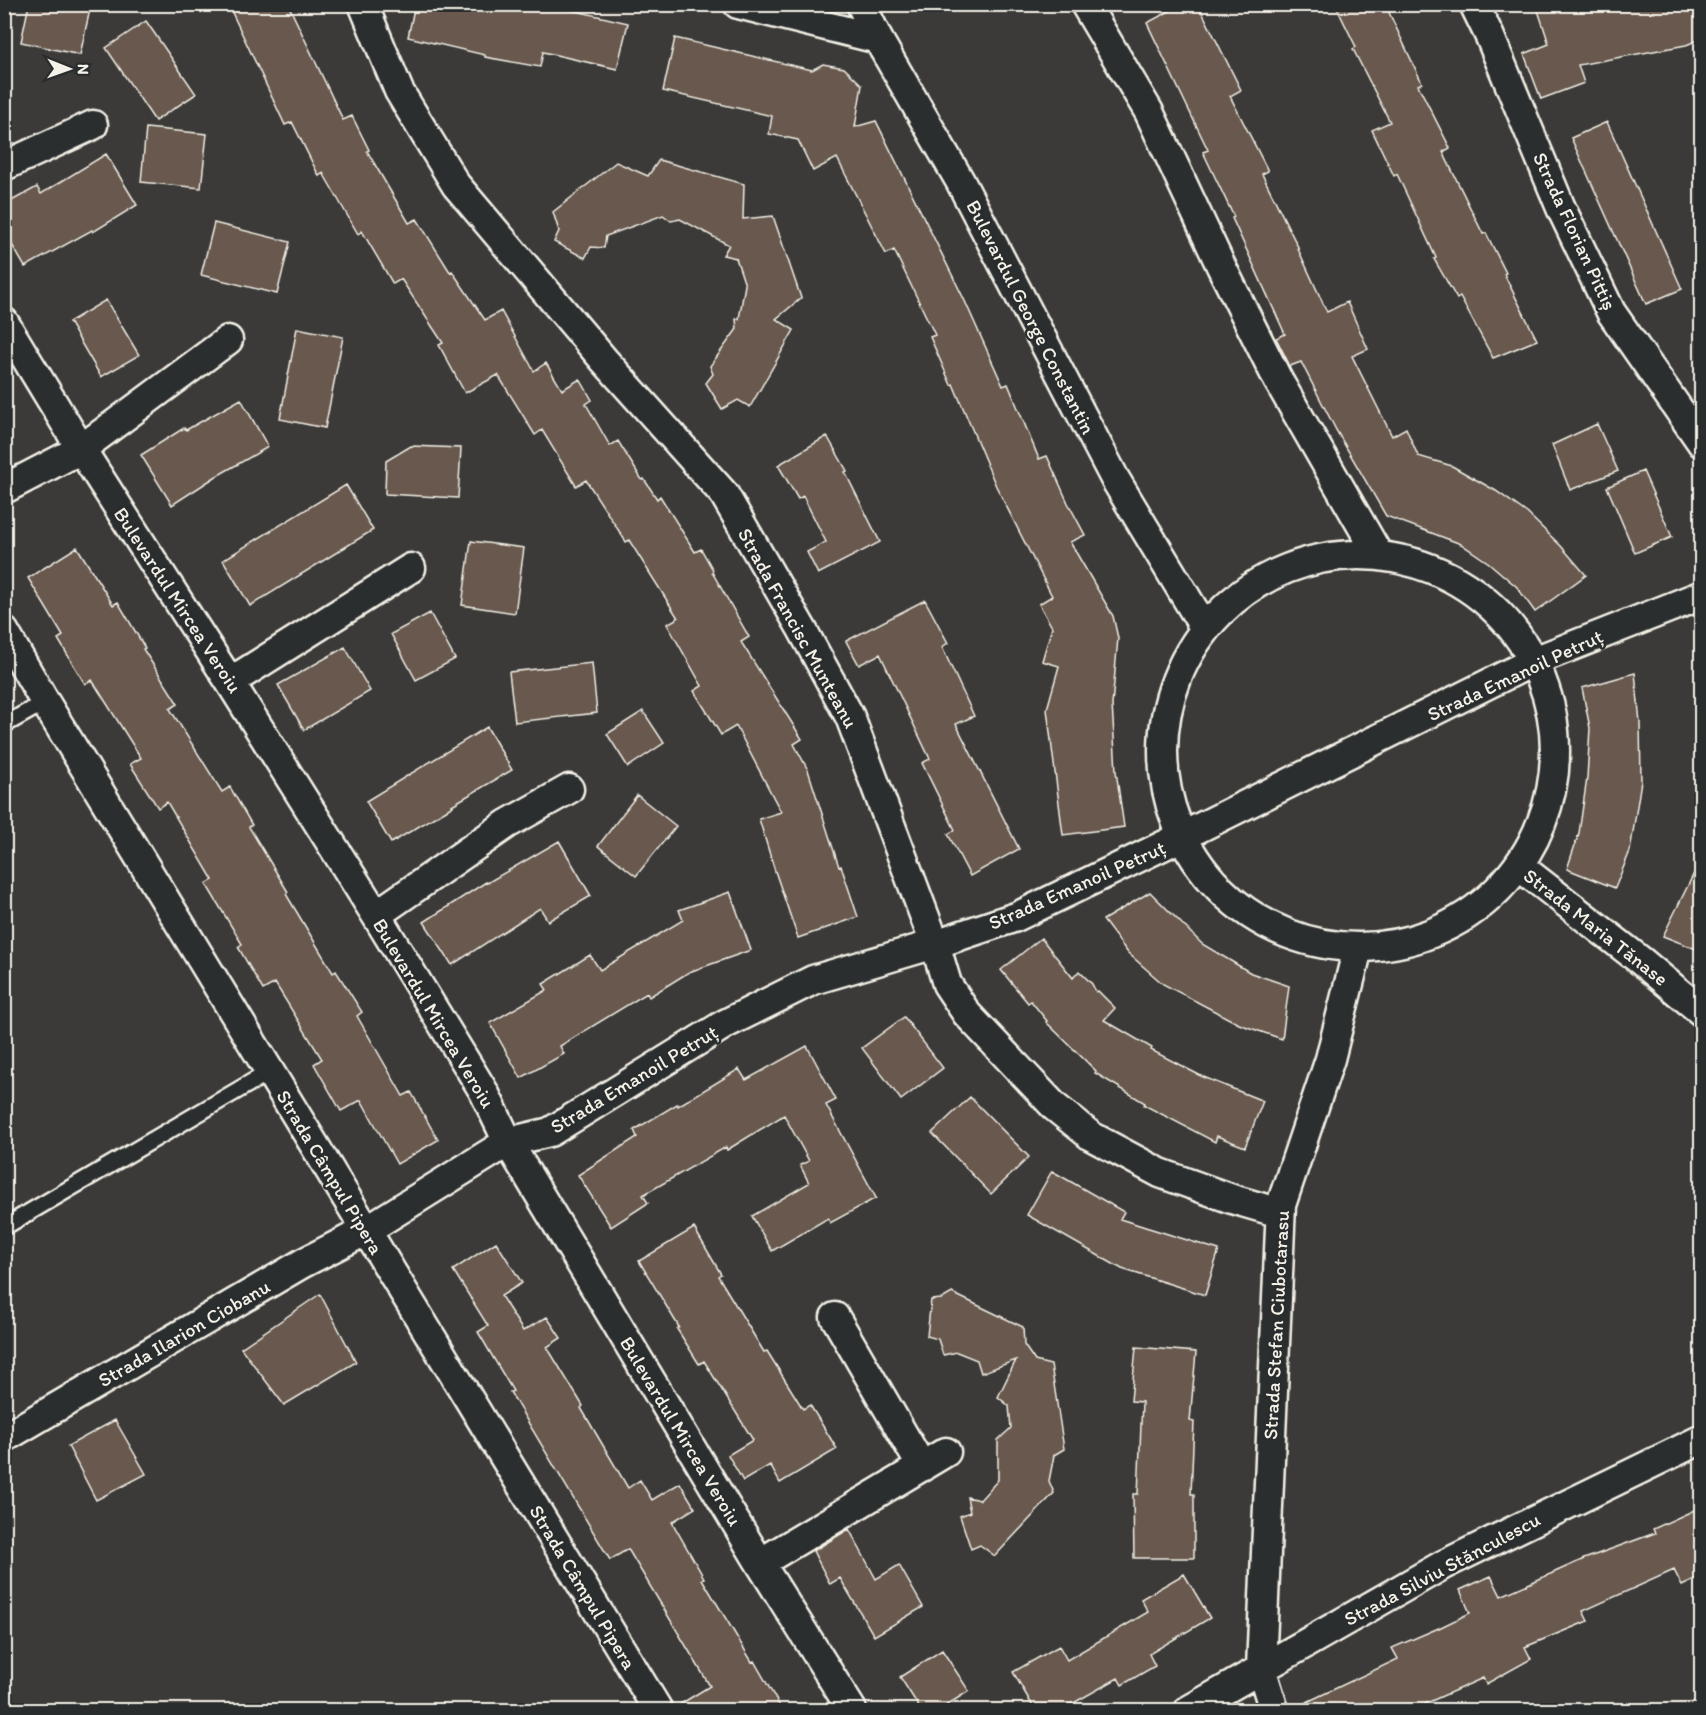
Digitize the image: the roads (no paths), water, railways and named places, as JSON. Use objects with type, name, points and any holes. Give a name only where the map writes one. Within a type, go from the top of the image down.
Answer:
[{"type":"street","name":"Strada Francisc Munteanu","points":[[363,4],[399,91],[456,185],[604,360],[724,494],[850,717],[935,944],[947,984],[967,1014],[1055,1107],[1092,1137],[1160,1173],[1232,1199],[1280,1213]]},
{"type":"street","points":[[738,4],[878,39]]},
{"type":"street","name":"Bulevardul George Constantin","points":[[861,4],[878,39],[960,181],[1115,479],[1204,627]]},
{"type":"street","points":[[1085,4],[1149,112],[1278,381],[1378,554]]},
{"type":"street","name":"Strada Florian Pittiș","points":[[1474,4],[1561,208],[1611,312],[1701,442]]},
{"type":"street","points":[[4,166],[93,125]]},
{"type":"street","name":"Bulevardul Mircea Veroiu","points":[[4,322],[81,449],[376,915],[483,1092],[508,1142],[760,1563],[852,1710]]},
{"type":"street","points":[[4,489],[81,449],[228,340]]},
{"type":"street","points":[[1378,554],[1417,562],[1453,577],[1486,600],[1513,628],[1534,662],[1552,712],[1555,766],[1544,818],[1519,866],[1487,900],[1448,927],[1405,943],[1358,948],[1304,941],[1254,918],[1212,883],[1181,837],[1164,785],[1163,729],[1176,675],[1204,627],[1253,584],[1313,558],[1378,554]]},
{"type":"street","points":[[230,682],[411,568]]},
{"type":"street","name":"Strada Emanoil Petruț","points":[[365,1231],[508,1142],[549,1132],[725,1024],[813,980],[1016,917],[1534,662],[1701,595]]},
{"type":"street","name":"Strada Câmpul Pipera","points":[[4,631],[365,1231],[658,1710]]},
{"type":"street","points":[[376,915],[507,824],[569,789]]},
{"type":"street","name":"Strada Maria Tănase","points":[[1519,866],[1641,961],[1701,1012]]},
{"type":"street","name":"Strada Stefan Ciubotarasu","points":[[1274,1710],[1261,1668],[1280,1213],[1330,1059],[1358,948]]},
{"type":"street","name":"Strada Ilarion Ciobanu","points":[[4,1438],[303,1263],[365,1231]]},
{"type":"street","points":[[835,1317],[922,1467]]},
{"type":"street","name":"Strada Silviu Stănculescu","points":[[1189,1710],[1443,1564],[1701,1439]]},
{"type":"street","points":[[760,1563],[946,1452]]},
{"type":"lane","points":[[4,725],[45,702]]},
{"type":"lane","points":[[4,1227],[269,1072]]}]
